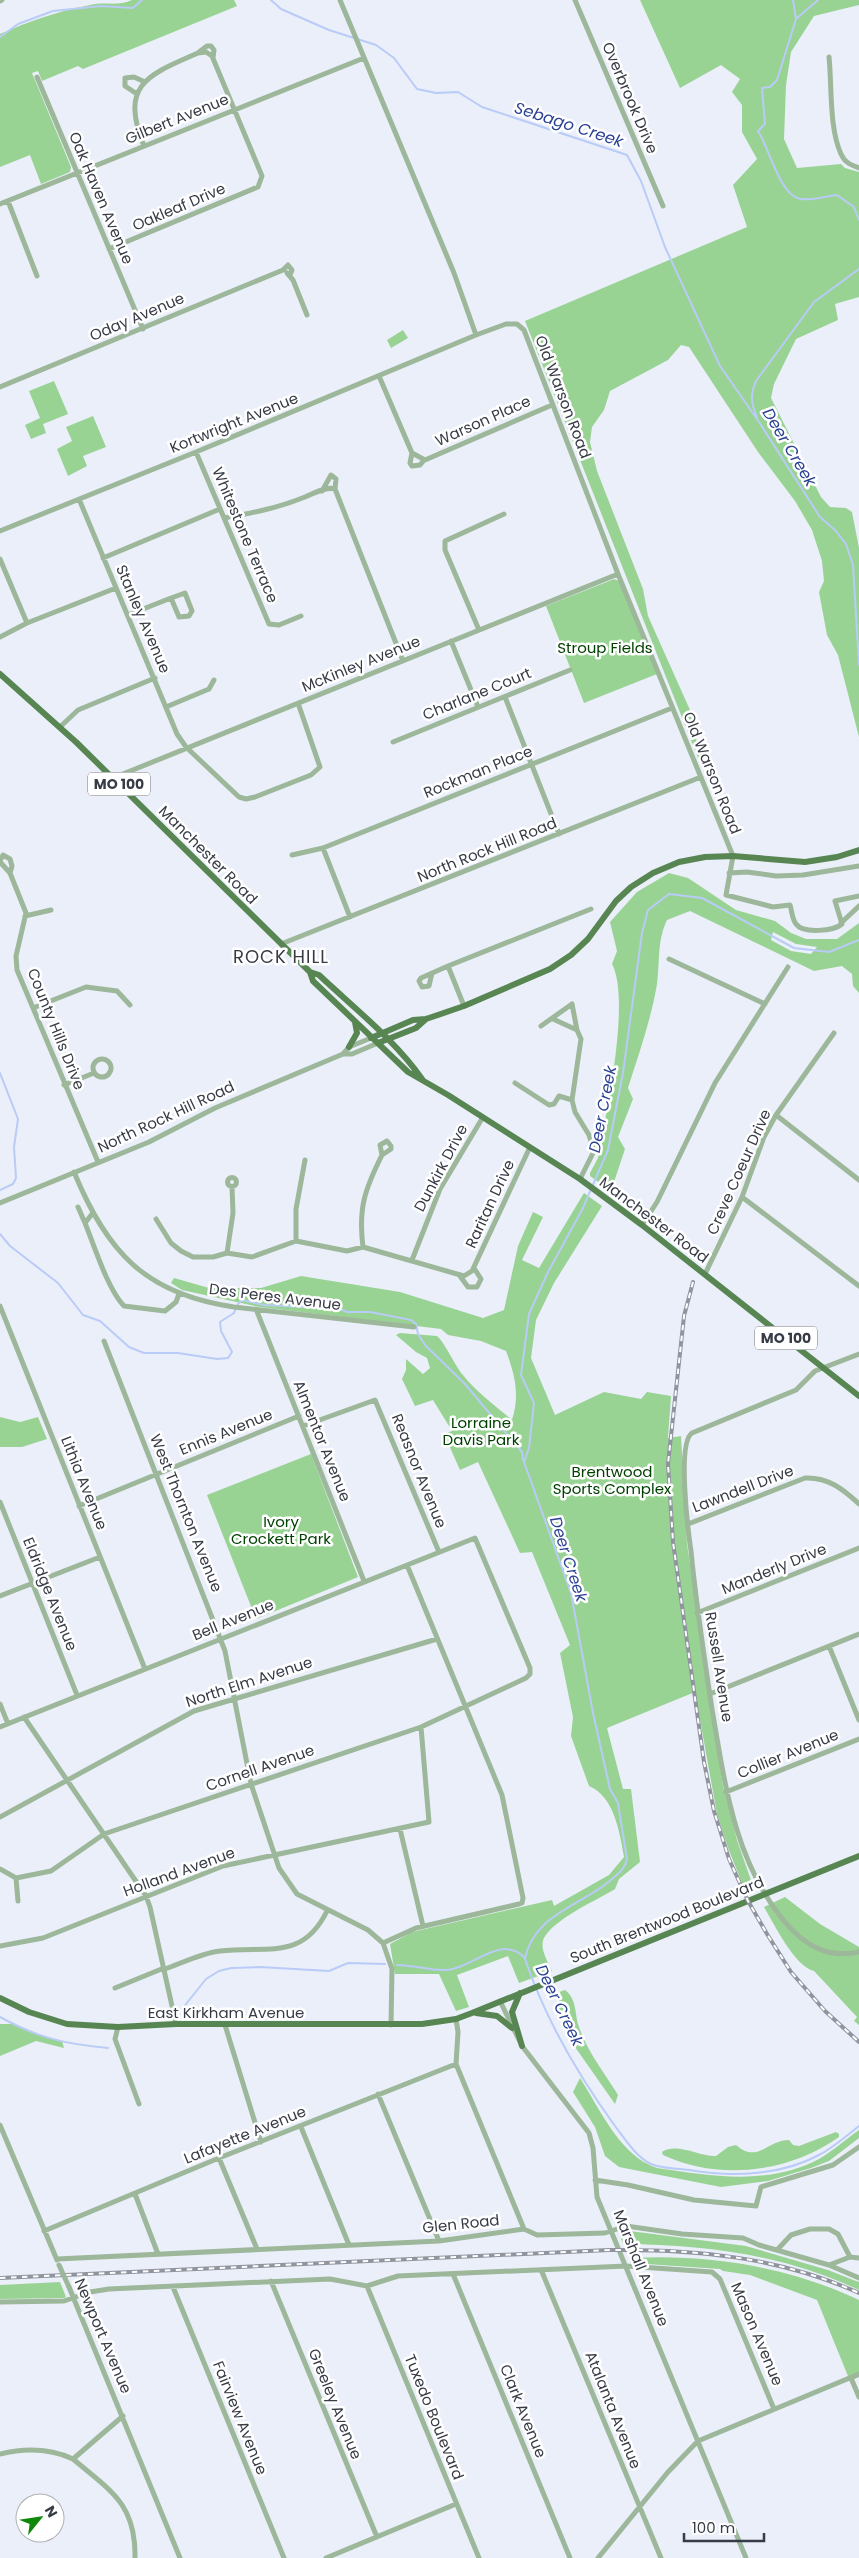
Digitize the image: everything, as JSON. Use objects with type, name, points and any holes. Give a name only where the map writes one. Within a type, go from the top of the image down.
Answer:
[{"type":"main road","name":"Manchester Road","points":[[0,674],[60,727],[310,972],[319,976],[387,1040],[423,1079]]},
{"type":"main road","points":[[371,1038],[413,1020],[426,1019],[464,1006],[550,969],[571,956],[588,939],[616,901],[631,887],[653,872],[679,862],[705,857],[733,856],[805,862],[837,857],[859,850]]},
{"type":"main road","name":"Manchester Road","points":[[310,972],[313,981],[408,1072],[423,1079],[582,1181],[642,1225],[859,1396]]},
{"type":"main road","points":[[378,1043],[416,1028],[426,1019]]},
{"type":"main road","points":[[349,1047],[357,1033],[354,1021]]},
{"type":"main road","points":[[398,1051],[397,1042],[401,1034]]},
{"type":"main road","name":"South Brentwood Boulevard","points":[[456,2019],[859,1856]]},
{"type":"main road","points":[[520,1993],[512,2012],[522,2046]]},
{"type":"main road","name":"East Kirkham Avenue","points":[[0,1998],[29,2012],[68,2024],[118,2027],[176,2024],[390,2025],[422,2024],[456,2019]]},
{"type":"main road","points":[[472,2013],[497,2016],[512,2028]]},
{"type":"street","points":[[340,0],[454,273],[476,334]]},
{"type":"street","name":"Overbrook Drive","points":[[575,0],[663,206]]},
{"type":"street","points":[[144,146],[135,120],[135,99],[137,94],[145,82],[156,72],[198,53],[207,46],[211,46],[214,50],[213,57],[235,108]]},
{"type":"street","points":[[828,57],[834,126],[841,154],[848,164],[859,168]]},
{"type":"street","name":"Gilbert Avenue","points":[[0,204],[235,108],[364,58]]},
{"type":"street","name":"Oak Haven Avenue","points":[[37,77],[142,329]]},
{"type":"street","points":[[137,94],[125,86],[125,78],[134,77],[145,82]]},
{"type":"street","name":"Oakleaf Drive","points":[[110,249],[258,187],[262,176],[235,108]]},
{"type":"street","points":[[8,201],[38,276]]},
{"type":"street","name":"Oday Avenue","points":[[0,387],[283,270],[290,275],[307,315]]},
{"type":"street","name":"Old Warson Road","points":[[476,334],[511,322],[521,326],[618,574],[733,856]]},
{"type":"street","name":"Kortwright Avenue","points":[[0,531],[196,452],[476,334]]},
{"type":"street","name":"Warson Place","points":[[379,376],[412,453],[410,463],[412,466],[420,465],[424,460],[552,404]]},
{"type":"street","name":"Whitestone Terrace","points":[[196,452],[269,624],[279,625],[301,616]]},
{"type":"street","name":"Warson Place","points":[[412,453],[424,460]]},
{"type":"street","points":[[322,491],[331,475],[336,479],[336,491],[403,661]]},
{"type":"street","points":[[224,518],[278,508],[322,491],[336,491]]},
{"type":"street","name":"Stanley Avenue","points":[[79,499],[177,734],[186,747],[239,797],[246,799],[311,775],[320,767],[320,762],[298,703]]},
{"type":"street","points":[[103,558],[220,509]]},
{"type":"street","points":[[479,630],[445,550],[445,541],[504,514]]},
{"type":"street","points":[[0,559],[26,624]]},
{"type":"street","name":"McKinley Avenue","points":[[112,778],[618,574]]},
{"type":"street","points":[[0,637],[26,624],[116,588]]},
{"type":"street","points":[[128,615],[171,598],[185,593],[192,610],[189,616],[179,617],[171,598]]},
{"type":"street","points":[[451,641],[478,707]]},
{"type":"street","name":"Charlane Court","points":[[393,742],[570,670]]},
{"type":"street","points":[[60,727],[78,710],[155,678]]},
{"type":"street","points":[[166,707],[209,689],[214,680]]},
{"type":"street","points":[[505,697],[559,834]]},
{"type":"street","name":"Rockman Place","points":[[292,855],[323,848],[672,708]]},
{"type":"street","name":"North Rock Hill Road","points":[[281,944],[701,776]]},
{"type":"street","points":[[323,848],[350,917]]},
{"type":"street","name":"County Hills Drive","points":[[10,873],[12,866],[10,859],[3,856],[0,861],[5,870],[10,873],[26,912],[16,956],[17,970],[98,1162]]},
{"type":"street","points":[[733,856],[726,895],[773,907],[790,905],[794,923],[806,930],[836,929],[859,906]]},
{"type":"street","points":[[729,873],[747,872],[776,876],[803,875],[859,866]]},
{"type":"street","points":[[841,923],[835,901],[859,896]]},
{"type":"street","points":[[432,974],[591,909]]},
{"type":"street","points":[[25,916],[51,910]]},
{"type":"street","points":[[668,959],[765,1004]]},
{"type":"street","points":[[448,966],[464,1006]]},
{"type":"street","points":[[642,1225],[657,1202],[716,1083],[788,967]]},
{"type":"street","points":[[33,1008],[86,987],[117,991],[130,1005]]},
{"type":"street","points":[[541,1026],[572,1004],[577,1030],[581,1039],[572,1100],[575,1112],[589,1135],[594,1151],[582,1181]]},
{"type":"street","points":[[553,1019],[577,1030]]},
{"type":"street","name":"Creve Coeur Drive","points":[[705,1274],[742,1197],[764,1137],[776,1115],[834,1033]]},
{"type":"street","name":"North Rock Hill Road","points":[[343,1054],[349,1047],[371,1038]]},
{"type":"street","name":"North Rock Hill Road","points":[[0,1203],[149,1142],[215,1108],[343,1054],[352,1054],[378,1043]]},
{"type":"street","points":[[64,1085],[94,1073]]},
{"type":"street","points":[[515,1083],[549,1105],[554,1104],[559,1096],[572,1100]]},
{"type":"street","points":[[776,1115],[859,1180]]},
{"type":"street","name":"Dunkirk Drive","points":[[412,1260],[440,1190],[483,1117]]},
{"type":"street","name":"Raritan Drive","points":[[473,1270],[530,1147]]},
{"type":"street","points":[[363,1247],[360,1228],[362,1203],[371,1175],[382,1155]]},
{"type":"street","points":[[296,1241],[296,1209],[305,1160]]},
{"type":"street","name":"Des Peres Avenue","points":[[74,1172],[92,1214],[108,1239],[140,1272],[179,1294],[207,1303],[237,1308],[414,1327]]},
{"type":"street","points":[[227,1253],[233,1213],[232,1187]]},
{"type":"street","points":[[742,1197],[859,1286]]},
{"type":"street","points":[[78,1207],[104,1268],[124,1306],[165,1311],[176,1302],[179,1294]]},
{"type":"street","points":[[84,1223],[92,1214]]},
{"type":"street","points":[[156,1219],[164,1234],[181,1252],[200,1257],[227,1253],[252,1257],[296,1241],[347,1251],[363,1247],[412,1260],[460,1276],[468,1287],[477,1287],[481,1279],[473,1270],[460,1276]]},
{"type":"street","name":"Lithia Avenue","points":[[0,1306],[145,1669]]},
{"type":"street","name":"Almentor Avenue","points":[[256,1310],[364,1581]]},
{"type":"street","name":"West Thornton Avenue","points":[[104,1341],[220,1638],[230,1669],[251,1784],[274,1854],[287,1882],[297,1894],[327,1911],[368,1930],[383,1943]]},
{"type":"street","points":[[824,1368],[859,1354]]},
{"type":"street","name":"Russell Avenue","points":[[824,1368],[815,1372],[796,1390],[688,1436],[685,1465],[688,1524],[697,1613],[726,1792],[748,1862],[764,1895],[804,1942],[829,1953],[859,1952]]},
{"type":"street","name":"Reasnor Avenue","points":[[303,1426],[375,1400],[439,1552]]},
{"type":"street","name":"Ennis Avenue","points":[[79,1506],[299,1416]]},
{"type":"street","name":"Lawndell Drive","points":[[688,1524],[805,1478],[834,1484],[859,1504]]},
{"type":"street","name":"Eldridge Avenue","points":[[0,1502],[77,1695]]},
{"type":"street","name":"Bell Avenue","points":[[0,1727],[475,1538],[530,1668],[530,1674]]},
{"type":"street","name":"Manderly Drive","points":[[697,1613],[859,1548]]},
{"type":"street","points":[[0,1596],[100,1557]]},
{"type":"street","points":[[390,2025],[392,1969],[383,1943],[407,1931],[423,1926],[522,1902],[502,1795],[464,1707],[408,1565]]},
{"type":"street","points":[[710,1694],[859,1634]]},
{"type":"street","name":"North Elm Avenue","points":[[0,1817],[194,1710],[437,1639]]},
{"type":"street","points":[[829,1646],[859,1720]]},
{"type":"street","name":"Cornell Avenue","points":[[16,1878],[51,1871],[104,1834],[421,1728],[530,1674]]},
{"type":"street","points":[[0,1704],[8,1724]]},
{"type":"street","points":[[24,1717],[146,1896],[165,1969],[176,2024]]},
{"type":"street","name":"Holland Avenue","points":[[0,1946],[43,1938],[223,1866],[429,1822],[421,1728]]},
{"type":"street","name":"Collier Avenue","points":[[726,1792],[859,1739]]},
{"type":"street","points":[[400,1829],[423,1926]]},
{"type":"street","points":[[0,1869],[16,1878],[18,1901]]},
{"type":"street","points":[[115,1988],[218,1951],[293,1946],[315,1932],[327,1911]]},
{"type":"street","name":"Marshall Avenue","points":[[500,2001],[522,2046],[587,2128],[594,2148],[596,2192],[746,2558]]},
{"type":"street","points":[[456,2019],[458,2032],[456,2064],[524,2230]]},
{"type":"street","points":[[225,2025],[261,2142]]},
{"type":"street","points":[[118,2027],[115,2039],[139,2104]]},
{"type":"street","name":"Lafayette Avenue","points":[[44,2231],[219,2158],[456,2064]]},
{"type":"street","points":[[378,2094],[439,2241]]},
{"type":"street","name":"Newport Avenue","points":[[0,2125],[123,2416],[180,2558]]},
{"type":"street","points":[[301,2127],[349,2244]]},
{"type":"street","points":[[595,2180],[628,2185],[694,2200],[756,2206],[761,2188],[833,2166],[859,2147]]},
{"type":"street","points":[[219,2158],[257,2250]]},
{"type":"street","points":[[135,2194],[158,2254]]},
{"type":"street","name":"Glen Road","points":[[58,2262],[158,2254],[439,2241],[524,2230],[537,2235],[605,2233],[626,2226],[682,2234],[743,2238],[759,2246],[829,2265],[859,2278]]},
{"type":"street","points":[[777,2250],[791,2236],[810,2229],[829,2230],[838,2234],[850,2257]]},
{"type":"street","points":[[829,2265],[850,2257],[859,2258]]},
{"type":"street","points":[[0,2302],[74,2299],[90,2292],[109,2289],[330,2279],[367,2286],[398,2276],[542,2272],[626,2266]]},
{"type":"street","name":"Mason Avenue","points":[[626,2266],[712,2272],[720,2279],[774,2409]]},
{"type":"street","name":"Atalanta Avenue","points":[[542,2272],[661,2558]]},
{"type":"street","name":"Clark Avenue","points":[[453,2274],[570,2558]]},
{"type":"street","name":"Greeley Avenue","points":[[271,2281],[376,2537]]},
{"type":"street","name":"Fairview Avenue","points":[[173,2286],[284,2558]]},
{"type":"street","name":"Tuxedo Boulevard","points":[[367,2286],[478,2558]]},
{"type":"street","points":[[598,2558],[668,2472],[698,2441],[859,2374]]},
{"type":"street","points":[[851,2378],[859,2397]]},
{"type":"street","points":[[73,2459],[123,2416]]},
{"type":"street","points":[[0,2454],[18,2449],[34,2449],[73,2459],[114,2495],[128,2511],[135,2538],[135,2558]]},
{"type":"street","points":[[326,2558],[456,2504]]},
{"type":"green space","points":[[132,0],[234,0],[237,6],[83,69],[78,66],[42,81],[38,71],[32,73],[71,167],[70,172],[41,184],[30,155],[0,167],[0,34],[67,10],[96,4],[121,3]]},
{"type":"green space","points":[[640,0],[859,0],[859,5],[814,16],[791,52],[786,85],[784,139],[797,168],[841,164],[845,168],[859,172],[859,297],[835,304],[838,320],[796,339],[774,384],[771,398],[821,497],[830,507],[846,508],[852,512],[859,548],[859,737],[838,655],[827,635],[819,592],[824,581],[822,561],[812,530],[795,501],[758,452],[689,347],[681,345],[668,360],[610,391],[604,410],[592,427],[590,442],[597,471],[643,589],[648,616],[690,710],[697,743],[706,763],[705,769],[702,768],[525,321],[747,227],[733,185],[757,159],[742,132],[742,105],[732,92],[740,79],[721,65],[680,88]]},
{"type":"green space","points":[[403,330],[408,338],[391,348],[387,340]]},
{"type":"green space","points":[[54,381],[68,414],[43,424],[46,433],[31,439],[25,425],[40,418],[29,391]]},
{"type":"green space","points":[[93,416],[106,447],[83,456],[87,466],[68,476],[57,449],[72,441],[66,427]]},
{"type":"green space","name":"Stroup Fields","points":[[614,579],[619,581],[657,674],[584,703],[546,606]]},
{"type":"green space","points":[[669,873],[688,878],[736,910],[775,921],[791,933],[806,939],[837,939],[859,923],[859,993],[853,986],[852,974],[842,966],[814,971],[690,911],[667,920],[660,943],[657,984],[651,1011],[628,1088],[633,1099],[618,1137],[625,1149],[611,1191],[590,1176],[598,1158],[611,1087],[618,1030],[619,1003],[617,981],[612,964],[617,951],[610,922],[637,892]],"holes":[[[773,932],[796,944],[817,947],[811,954],[791,951],[771,940]]]},
{"type":"green space","points":[[584,1193],[602,1206],[554,1283],[536,1320],[531,1358],[555,1415],[604,1392],[641,1399],[647,1392],[671,1396],[668,1438],[681,1436],[687,1544],[723,1786],[737,1840],[754,1889],[746,1893],[717,1814],[695,1692],[607,1728],[623,1789],[631,1789],[640,1862],[619,1879],[615,1889],[576,1910],[549,1931],[544,1938],[543,1946],[552,1971],[519,1983],[508,1956],[457,1975],[469,2007],[456,2011],[439,1974],[395,1974],[390,1944],[412,1932],[552,1900],[554,1906],[609,1875],[624,1857],[614,1816],[604,1798],[598,1791],[589,1786],[571,1736],[573,1717],[560,1653],[570,1645],[532,1552],[520,1553],[478,1462],[460,1470],[444,1434],[452,1431],[433,1400],[415,1406],[402,1379],[406,1370],[406,1359],[423,1374],[430,1368],[427,1358],[416,1352],[396,1335],[400,1333],[437,1336],[468,1381],[512,1420],[516,1394],[512,1368],[506,1351],[481,1341],[448,1335],[441,1329],[260,1307],[182,1290],[171,1283],[174,1278],[209,1288],[261,1288],[301,1276],[400,1292],[483,1318],[504,1310],[518,1246],[533,1212],[543,1217],[522,1260],[539,1268]]},
{"type":"green space","points":[[0,1417],[20,1422],[38,1417],[47,1439],[22,1447],[0,1447]]},
{"type":"green space","name":"Ivory Crockett Park","points":[[311,1454],[358,1577],[256,1619],[207,1495]]},
{"type":"green space","points":[[785,1897],[820,1924],[859,1947],[859,2025],[854,2021],[857,2017],[814,1971],[807,1968],[792,1953],[773,1924],[764,1907]]},
{"type":"green space","points":[[565,1990],[573,2001],[581,2034],[618,2095],[615,2104],[575,2047],[559,2012],[559,1992]]},
{"type":"green space","points":[[0,2024],[13,2024],[39,2035],[62,2041],[64,2048],[36,2041],[0,2056]]},
{"type":"green space","points":[[580,2078],[603,2117],[622,2142],[644,2162],[657,2168],[718,2176],[759,2176],[779,2173],[819,2159],[859,2130],[859,2138],[829,2161],[811,2168],[768,2181],[721,2187],[619,2167],[605,2156],[595,2127],[573,2092]]},
{"type":"green space","points":[[836,2132],[839,2134],[839,2137],[798,2159],[753,2169],[707,2168],[684,2163],[663,2155],[662,2152],[668,2149],[681,2149],[716,2156],[728,2147],[736,2145],[750,2152],[757,2152],[781,2141],[789,2140],[793,2145],[799,2146]]},
{"type":"green space","points":[[622,2230],[746,2246],[828,2270],[859,2282],[859,2290],[801,2268],[743,2254],[684,2247],[623,2244],[619,2233]]},
{"type":"green space","points":[[629,2256],[633,2258],[691,2258],[749,2265],[805,2279],[859,2300],[859,2377],[850,2381],[817,2300],[750,2275],[720,2269],[631,2263]]},
{"type":"green space","points":[[60,2282],[66,2297],[64,2298],[0,2299],[0,2285]]},
{"type":"waterway","points":[[0,37],[18,24],[53,11],[101,6],[133,8],[142,0]]},
{"type":"waterway","name":"Sebago Creek","points":[[271,0],[281,9],[329,30],[376,45],[394,58],[417,89],[436,93],[458,92],[482,107],[627,155],[641,181],[665,247],[720,366],[759,422]]},
{"type":"waterway","points":[[793,0],[796,19]]},
{"type":"waterway","name":"Deer Creek","points":[[818,0],[796,19],[777,80],[770,87],[762,88],[765,124],[758,131],[787,190],[801,199],[837,195],[854,207],[859,220]]},
{"type":"waterway","name":"Deer Creek","points":[[757,417],[752,399],[756,381],[814,302],[859,269]]},
{"type":"waterway","name":"Deer Creek","points":[[759,422],[820,517],[835,530],[846,544],[853,565],[859,665]]},
{"type":"waterway","name":"Deer Creek","points":[[859,940],[829,952],[794,948],[702,898],[669,894],[648,910],[642,933],[623,1073],[608,1150],[582,1210],[548,1272],[529,1314],[521,1375],[534,1403],[529,1448],[524,1462],[571,1593],[593,1713],[610,1789],[618,1803],[627,1859],[617,1875],[599,1889],[548,1921],[530,1944],[525,1959],[542,2003],[564,2046],[601,2107],[640,2157],[655,2166],[722,2174],[772,2171],[804,2162],[819,2155],[859,2126]]},
{"type":"waterway","points":[[0,1073],[18,1119],[14,1147],[16,1178],[13,1184],[0,1190]]},
{"type":"waterway","points":[[0,1234],[10,1246],[58,1283],[83,1315],[100,1321],[129,1347],[144,1353],[178,1353],[217,1359],[228,1358],[232,1352],[221,1331],[220,1322],[234,1313],[242,1300],[264,1305],[305,1307],[322,1301],[347,1312],[370,1312],[411,1320],[416,1324],[418,1334],[425,1345],[465,1384],[522,1452],[523,1460]]},
{"type":"waterway","points":[[397,1965],[447,1970],[457,1968],[497,1950],[506,1949],[516,1951],[525,1958]]},
{"type":"waterway","points":[[182,2009],[206,1979],[219,1971],[231,1968],[260,1967],[329,1971],[348,1963],[385,1964]]},
{"type":"waterway","points":[[0,2017],[52,2039],[108,2048]]},
{"type":"railway","points":[[693,1282],[684,1316],[668,1464],[673,1542],[704,1762],[714,1811],[729,1859],[748,1901],[767,1934],[791,1972],[825,2011],[859,2042]]},
{"type":"railway","points":[[0,2278],[641,2250],[705,2254],[768,2263],[829,2281],[859,2293]]},
{"type":"district","name":"ROCK HILL","points":[[281,957]]},
{"type":"park label","name":"Lorraine Davis Park","points":[[481,1432]]},
{"type":"park label","name":"Brentwood Sports Complex","points":[[612,1480]]}]
